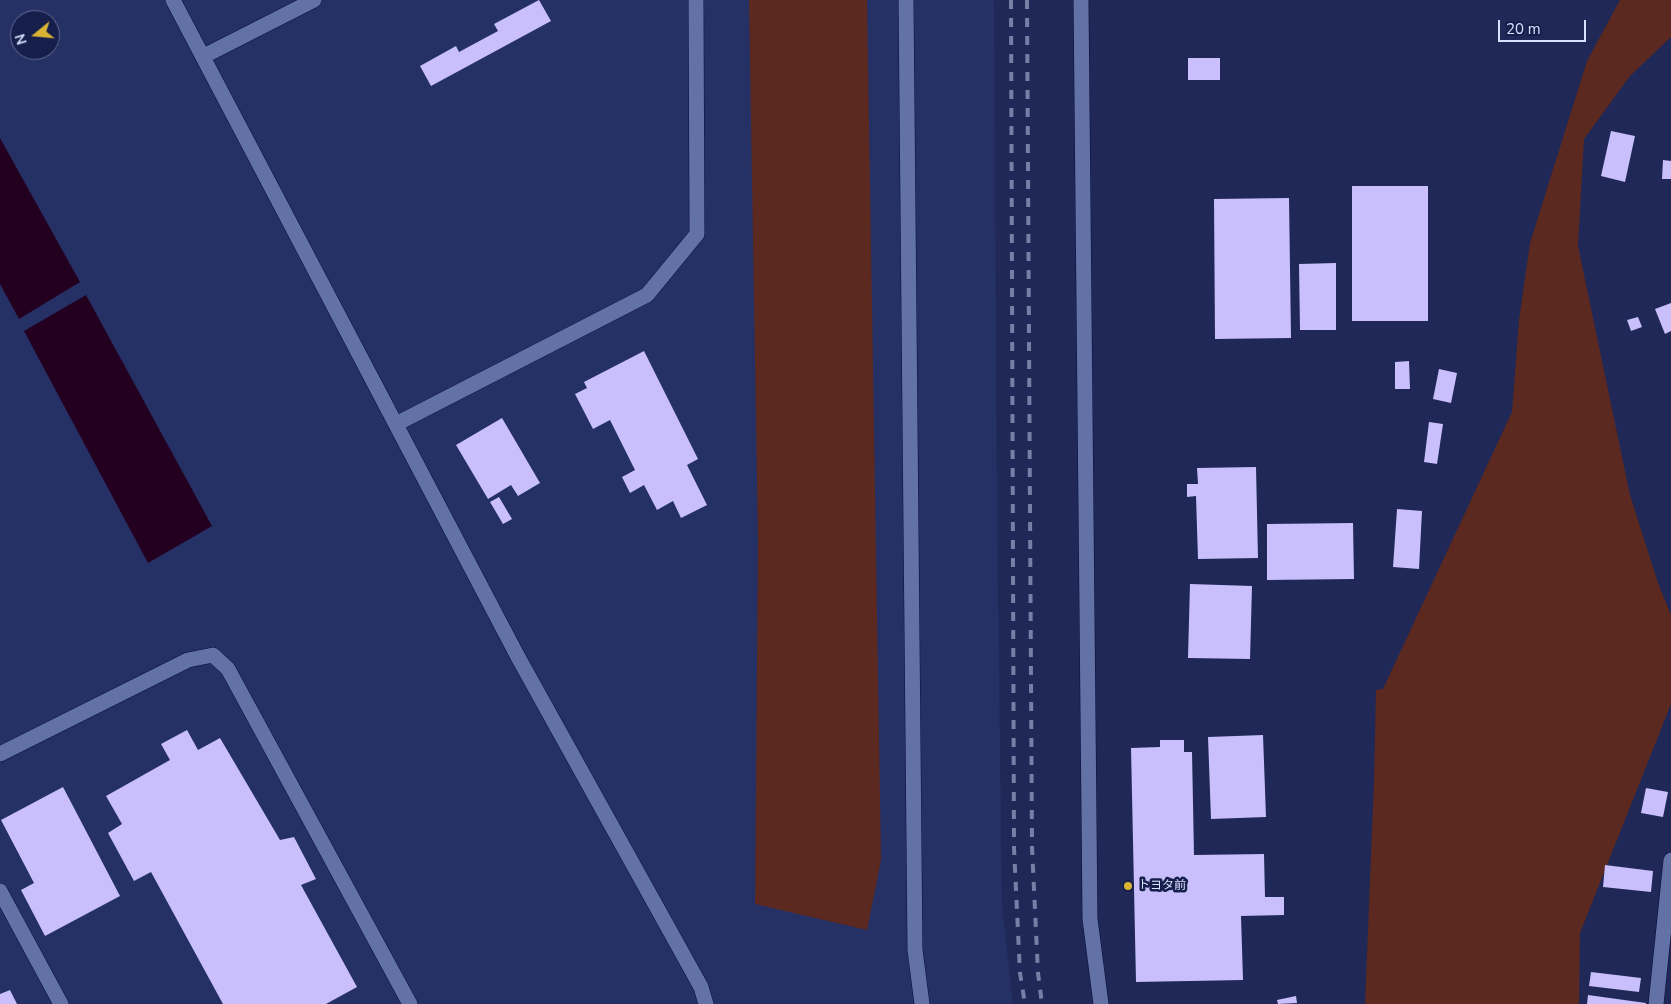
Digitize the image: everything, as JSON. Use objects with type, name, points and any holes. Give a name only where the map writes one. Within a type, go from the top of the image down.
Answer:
[{"type":"street","points":[[173,0],[518,657],[700,987],[706,1004]]},
{"type":"street","points":[[204,56],[314,0]]},
{"type":"street","points":[[396,424],[647,295],[697,234],[696,0]]},
{"type":"street","points":[[906,0],[915,950],[922,1004]]},
{"type":"street","points":[[1081,0],[1090,919],[1101,1004]]},
{"type":"street","points":[[0,754],[188,660],[212,655],[228,669],[410,1004]]},
{"type":"street","points":[[1656,1004],[1671,860]]},
{"type":"street","points":[[0,891],[61,1004]]},
{"type":"shaded area","points":[[0,0],[994,0],[1002,905],[1013,1004],[0,1004]]},
{"type":"shaded area","points":[[749,0],[867,0],[881,860],[867,930],[755,904],[758,541]]},
{"type":"shaded area","points":[[1620,0],[1671,0],[1671,37],[1630,76],[1584,139],[1578,246],[1630,495],[1658,583],[1671,615],[1671,704],[1580,933],[1579,1004],[1365,1004],[1376,690],[1383,689],[1512,412],[1519,320],[1530,243],[1587,61]]},
{"type":"shaded area","points":[[0,138],[80,282],[19,319],[0,284]]},
{"type":"shaded area","points":[[86,295],[212,526],[148,563],[24,331]]},
{"type":"building","points":[[539,0],[551,21],[431,86],[420,66],[456,46],[459,52],[498,31],[494,24]]},
{"type":"building","points":[[1188,58],[1220,58],[1220,80],[1188,80]]},
{"type":"building","points":[[1611,131],[1635,136],[1625,182],[1601,176]]},
{"type":"building","points":[[1663,160],[1671,161],[1671,179],[1662,179]]},
{"type":"building","points":[[1352,186],[1428,186],[1428,321],[1352,321]]},
{"type":"building","points":[[1289,198],[1291,338],[1215,339],[1214,199]]},
{"type":"building","points":[[1336,263],[1336,330],[1300,330],[1299,264]]},
{"type":"building","points":[[1671,303],[1671,331],[1665,334],[1655,309]]},
{"type":"building","points":[[1638,317],[1642,327],[1631,331],[1627,320]]},
{"type":"building","points":[[644,351],[698,459],[687,465],[707,505],[681,518],[673,501],[657,510],[644,485],[630,493],[622,477],[635,470],[610,420],[593,429],[575,394],[587,388],[584,382]]},
{"type":"building","points":[[1409,361],[1410,389],[1395,389],[1395,362]]},
{"type":"building","points":[[1439,369],[1457,373],[1451,403],[1433,399]]},
{"type":"building","points":[[502,418],[540,483],[518,496],[511,485],[488,499],[456,445]]},
{"type":"building","points":[[1429,422],[1443,424],[1437,464],[1424,462]]},
{"type":"building","points":[[1256,467],[1258,558],[1198,559],[1196,496],[1187,497],[1187,484],[1198,484],[1197,468]]},
{"type":"building","points":[[499,497],[512,519],[503,524],[490,502]]},
{"type":"building","points":[[1397,509],[1422,511],[1419,569],[1393,567]]},
{"type":"building","points":[[1353,523],[1354,579],[1267,580],[1267,524]]},
{"type":"building","points":[[1190,584],[1252,586],[1250,659],[1188,658]]},
{"type":"building","points":[[187,730],[198,750],[220,738],[280,840],[294,837],[316,879],[301,885],[357,987],[326,1004],[223,1004],[151,872],[134,881],[108,833],[122,824],[106,796],[170,760],[161,744]]},
{"type":"building","points":[[1263,735],[1266,817],[1211,819],[1208,737]]},
{"type":"building","points":[[1160,740],[1184,740],[1184,752],[1192,752],[1194,855],[1264,854],[1265,897],[1284,897],[1284,915],[1241,916],[1243,980],[1136,982],[1131,748],[1160,747]]},
{"type":"building","points":[[63,787],[120,896],[45,936],[21,890],[34,883],[1,820]]},
{"type":"building","points":[[1646,788],[1668,792],[1663,817],[1641,813]]},
{"type":"building","points":[[1605,865],[1653,871],[1651,892],[1603,887]]},
{"type":"building","points":[[1591,972],[1641,978],[1639,992],[1589,986]]},
{"type":"building","points":[[10,990],[17,1004],[0,1004],[0,994]]},
{"type":"building","points":[[1588,995],[1646,1003],[1646,1004],[1587,1004]]},
{"type":"building","points":[[1296,996],[1297,1003],[1278,1004],[1277,1000]]},
{"type":"railway","points":[[1011,0],[1014,848],[1020,973],[1025,1004]]},
{"type":"railway","points":[[1027,0],[1032,847],[1038,973],[1042,1004]]},
{"type":"place","name":"トヨタ前","points":[[1128,886]]}]
